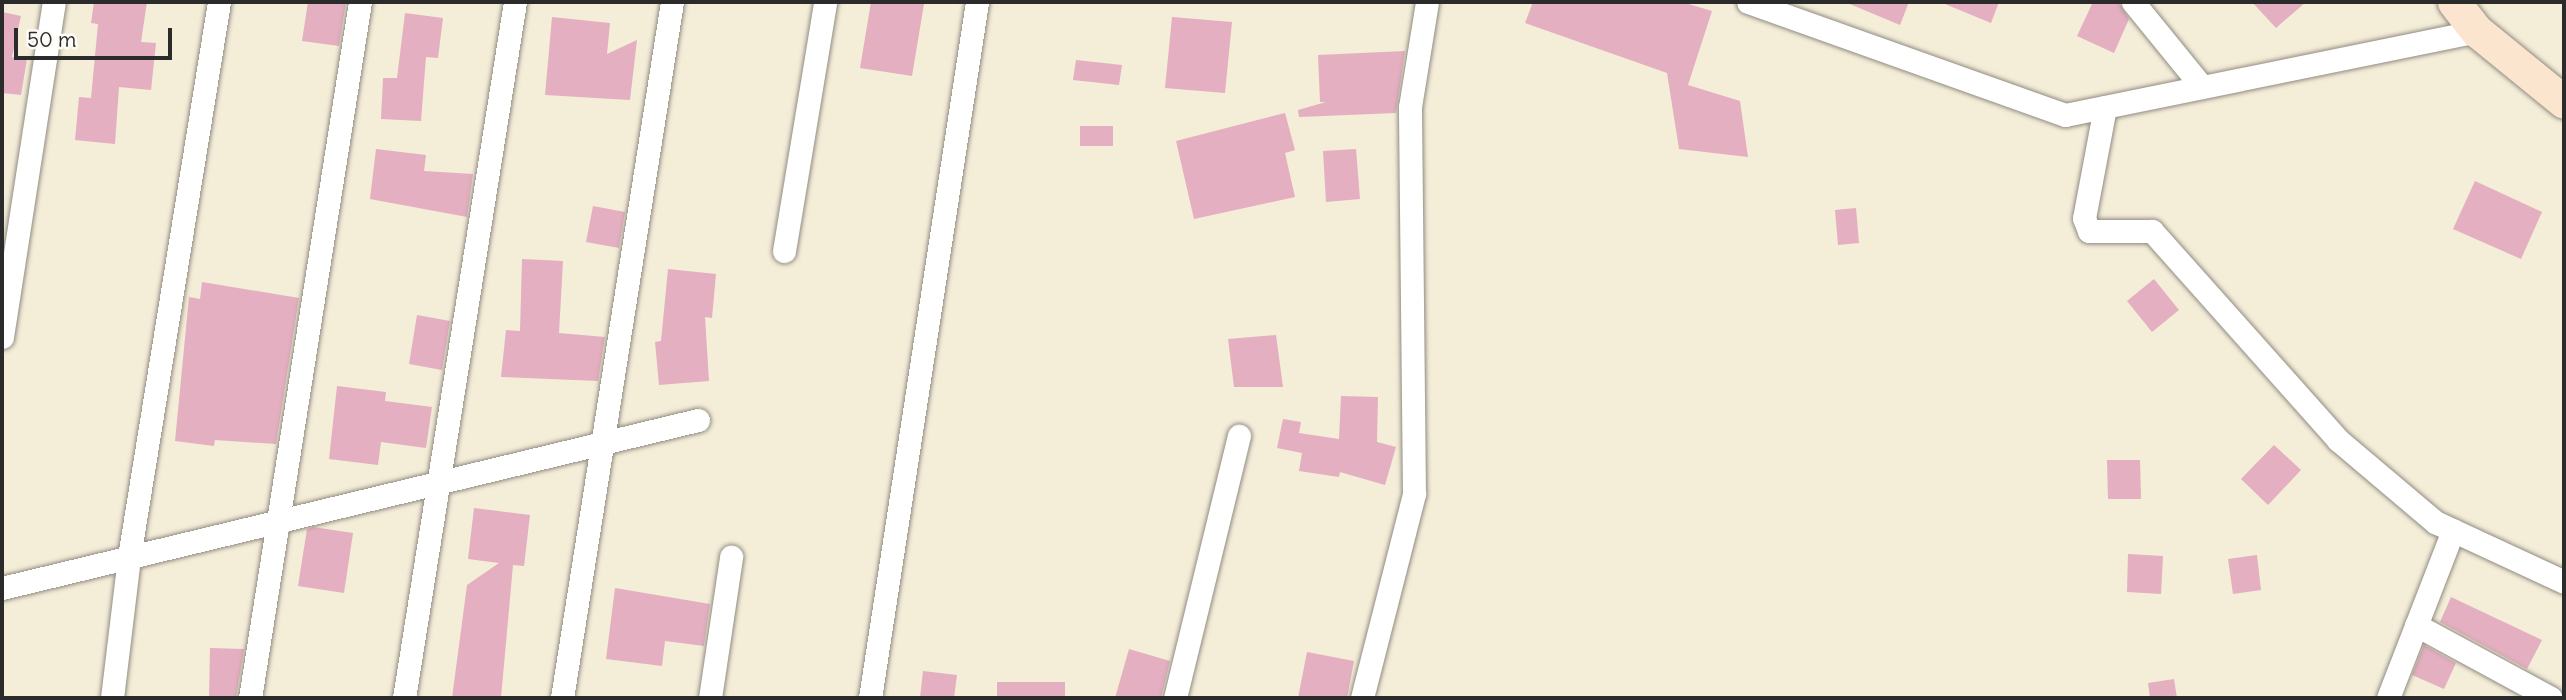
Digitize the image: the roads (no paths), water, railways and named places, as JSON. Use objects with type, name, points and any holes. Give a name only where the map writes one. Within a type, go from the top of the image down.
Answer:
[{"type":"street","points":[[2,337],[54,2]]},
{"type":"street","points":[[112,698],[129,557],[219,2]]},
{"type":"street","points":[[250,698],[360,2]]},
{"type":"street","points":[[404,698],[515,2]]},
{"type":"street","points":[[562,698],[673,2]]},
{"type":"street","points":[[784,251],[825,2]]},
{"type":"street","points":[[870,698],[977,2]]},
{"type":"street","points":[[1362,698],[1414,494],[1410,107],[1427,2]]},
{"type":"street","points":[[1748,2],[2065,115],[2477,31]]},
{"type":"street","points":[[2133,2],[2202,87]]},
{"type":"street","points":[[2454,2],[2477,31],[2564,102]]},
{"type":"street","points":[[2105,107],[2084,219],[2089,231],[2152,231],[2338,440],[2435,522],[2564,582]]},
{"type":"street","points":[[2,588],[698,420]]},
{"type":"street","points":[[1175,698],[1239,436]]},
{"type":"street","points":[[2388,698],[2453,530]]},
{"type":"street","points":[[710,698],[731,557]]},
{"type":"street","points":[[2416,625],[2551,698]]}]
